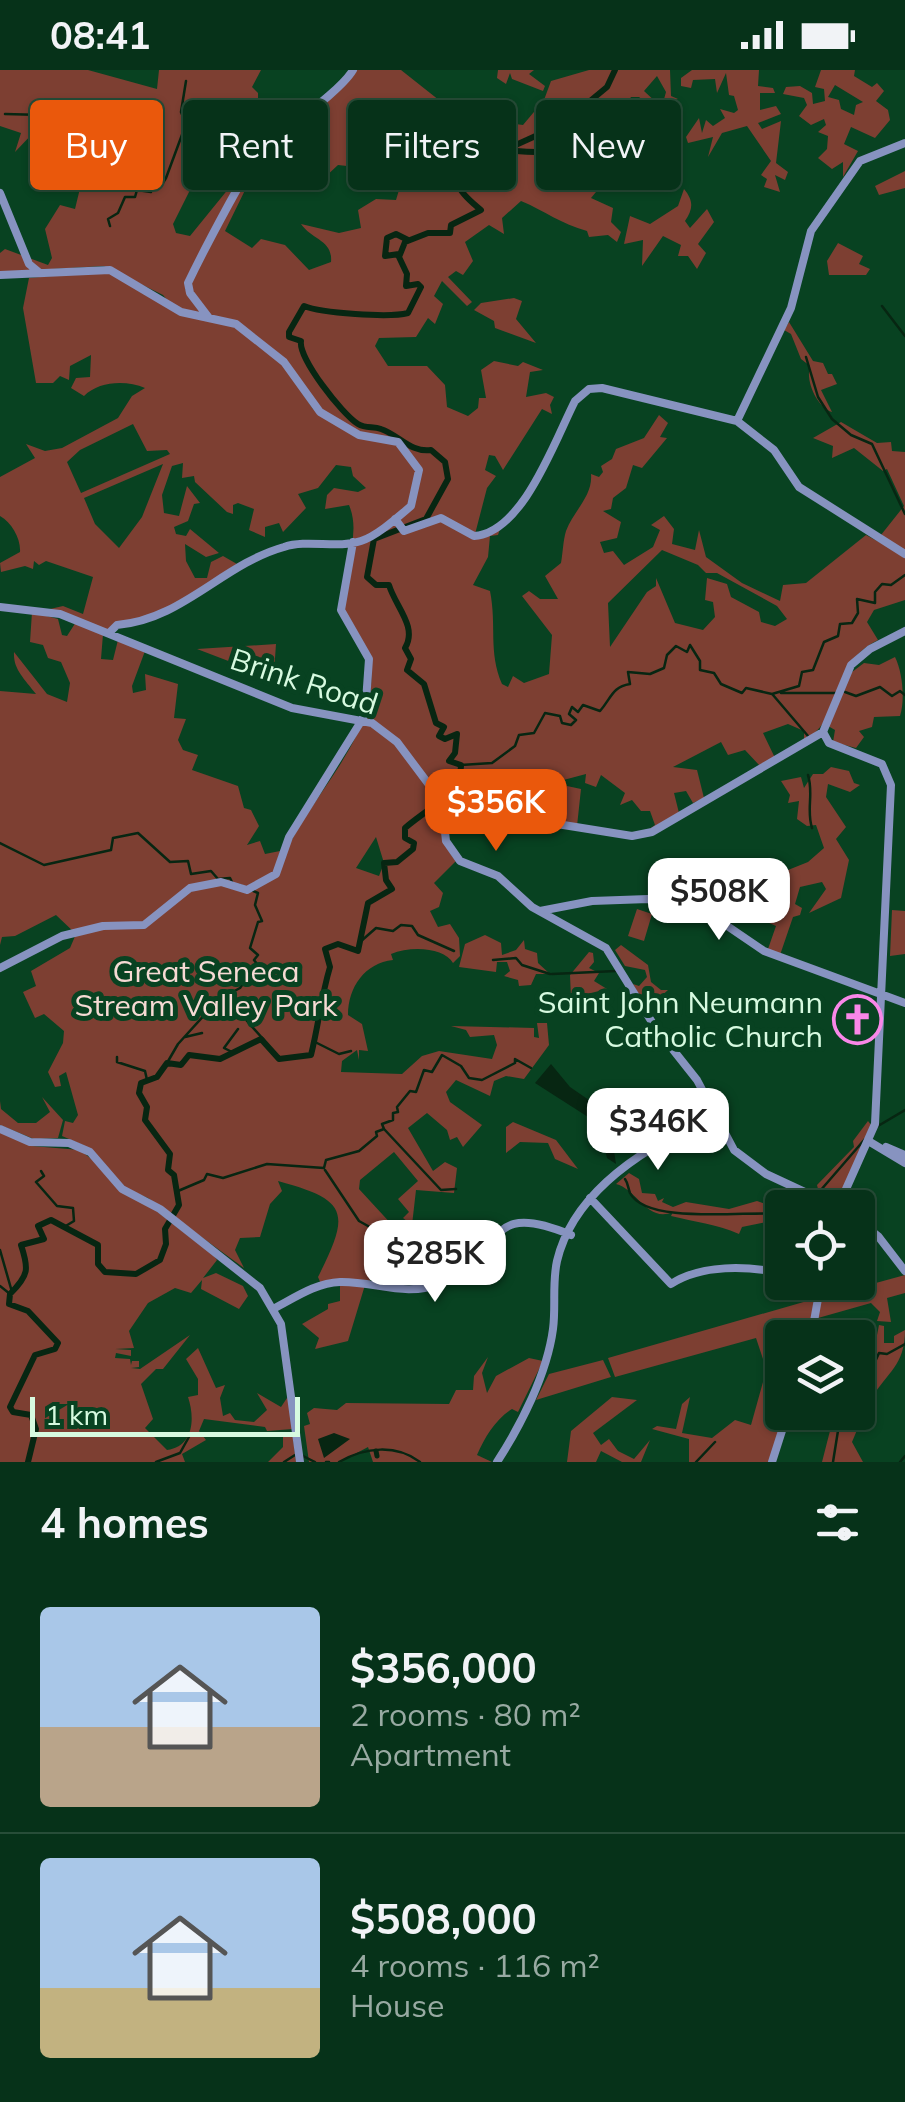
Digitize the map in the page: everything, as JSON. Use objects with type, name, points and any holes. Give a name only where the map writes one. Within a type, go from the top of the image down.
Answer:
[{"type":"street","points":[[209,318],[188,283],[257,155],[346,81],[352,70]]},
{"type":"street","points":[[738,421],[790,308],[811,231],[860,161],[905,143]]},
{"type":"street","points":[[0,193],[29,264],[45,274]]},
{"type":"street","points":[[0,275],[110,270],[158,295],[174,309],[236,324],[274,353],[320,412],[359,436],[401,444],[420,476],[412,506],[366,540],[280,548],[228,572],[164,614],[142,623],[117,625],[109,633]]},
{"type":"street","points":[[395,519],[402,529],[446,518],[478,536],[502,522],[523,504],[574,401],[589,389],[610,389],[738,421],[774,450],[799,487],[905,554]]},
{"type":"street","points":[[0,968],[51,942],[98,927],[144,925],[180,892],[203,884],[221,882],[252,888],[276,874],[289,837],[363,720],[369,660],[341,610],[353,542]]},
{"type":"street","name":"Brink Road","points":[[0,606],[54,612],[292,708],[363,720],[397,742],[439,801]]},
{"type":"street","points":[[801,1190],[760,1171],[734,1150],[606,948],[540,911],[498,876],[455,856],[446,841],[439,801],[639,836],[782,759],[823,732],[858,658],[905,632]]},
{"type":"street","points":[[823,732],[833,746],[882,764],[890,779],[872,1143],[847,1190]]},
{"type":"street","points":[[540,911],[586,902],[648,899],[686,904],[764,950],[882,997],[905,1002]]},
{"type":"street","points":[[499,1462],[549,1350],[557,1263],[569,1234],[592,1200],[656,1152],[716,1117]]},
{"type":"street","points":[[0,1129],[30,1142],[80,1146],[100,1160],[122,1189],[160,1209],[244,1272],[275,1308],[294,1398],[300,1458]]},
{"type":"street","points":[[872,1143],[905,1156]]},
{"type":"street","points":[[872,1143],[905,1163]]},
{"type":"street","points":[[592,1200],[671,1284],[698,1272],[765,1271]]},
{"type":"street","points":[[275,1308],[332,1283],[405,1290],[438,1284],[464,1270],[498,1232],[518,1221],[538,1221],[569,1234]]},
{"type":"street","points":[[875,1234],[905,1270]]},
{"type":"street","points":[[772,1462],[782,1430]]},
{"type":"green space","points":[[0,70],[88,70],[157,89],[159,70],[261,70],[252,87],[258,100],[183,100],[183,190],[190,190],[173,224],[176,233],[190,236],[227,190],[235,190],[200,255],[241,190],[245,190],[225,231],[252,248],[261,239],[285,245],[309,270],[331,262],[331,255],[301,224],[339,233],[361,228],[358,210],[376,199],[396,200],[399,190],[516,190],[516,124],[523,125],[536,110],[536,190],[595,190],[591,198],[613,208],[611,222],[621,232],[617,242],[608,235],[589,237],[587,231],[521,201],[502,218],[504,234],[489,225],[465,242],[473,261],[463,275],[456,271],[448,277],[472,302],[467,306],[442,281],[434,296],[443,304],[435,324],[428,318],[416,337],[379,338],[375,346],[388,366],[427,366],[445,385],[447,407],[468,416],[478,408],[479,398],[486,398],[481,370],[494,361],[518,366],[523,362],[543,370],[530,372],[526,397],[546,393],[554,397],[550,405],[552,414],[542,409],[503,470],[495,456],[489,455],[485,470],[496,476],[487,488],[474,538],[501,526],[498,535],[490,536],[488,557],[473,585],[490,591],[495,661],[502,684],[508,687],[513,676],[524,683],[549,674],[552,635],[522,596],[529,591],[540,599],[558,599],[545,576],[561,563],[566,531],[586,496],[591,474],[599,477],[603,472],[601,466],[612,459],[616,449],[644,438],[659,415],[668,423],[660,437],[667,438],[642,468],[633,465],[626,488],[613,498],[611,509],[603,511],[621,522],[617,538],[600,542],[604,553],[613,551],[624,565],[653,547],[660,530],[651,525],[664,516],[674,529],[672,544],[695,550],[699,530],[706,557],[742,583],[780,601],[783,585],[806,583],[866,535],[905,556],[905,600],[874,610],[867,622],[878,640],[850,663],[818,730],[804,741],[804,731],[788,724],[763,733],[776,760],[760,766],[745,750],[728,755],[721,742],[673,767],[697,770],[704,798],[693,803],[686,791],[674,793],[679,813],[647,831],[655,825],[650,811],[641,811],[632,800],[620,805],[625,793],[601,775],[596,787],[585,783],[586,774],[556,782],[558,792],[567,786],[581,789],[577,826],[511,814],[480,786],[468,792],[465,806],[447,806],[427,786],[445,843],[456,861],[434,883],[443,893],[439,907],[430,911],[438,927],[450,924],[459,938],[460,956],[453,963],[435,951],[408,950],[391,954],[393,960],[366,971],[351,995],[348,1015],[362,1024],[368,1051],[359,1050],[359,1060],[357,1050],[342,1061],[341,1072],[402,1074],[422,1056],[439,1051],[492,1059],[497,1045],[494,1035],[470,1037],[466,1030],[451,1026],[534,1028],[534,1037],[539,1038],[537,1023],[547,1023],[549,1045],[524,1079],[506,1076],[494,1081],[490,1096],[456,1080],[446,1092],[450,1102],[482,1125],[463,1147],[457,1137],[450,1140],[447,1130],[427,1113],[408,1128],[433,1171],[445,1162],[457,1168],[454,1193],[416,1190],[412,1225],[403,1218],[409,1212],[398,1199],[418,1181],[394,1152],[360,1180],[359,1189],[406,1240],[406,1250],[394,1240],[391,1248],[366,1244],[373,1263],[369,1284],[340,1279],[321,1284],[318,1277],[336,1237],[337,1212],[318,1195],[301,1188],[278,1181],[282,1191],[270,1204],[260,1237],[240,1238],[235,1250],[244,1268],[148,1198],[131,1191],[214,1256],[217,1260],[203,1278],[216,1273],[243,1286],[248,1296],[239,1309],[201,1289],[202,1280],[191,1293],[175,1288],[148,1303],[129,1331],[134,1348],[115,1349],[131,1350],[131,1356],[116,1353],[115,1358],[130,1359],[131,1365],[132,1361],[139,1361],[139,1367],[131,1368],[140,1369],[190,1335],[163,1369],[156,1369],[141,1384],[153,1419],[145,1428],[167,1450],[187,1437],[192,1422],[188,1397],[198,1395],[198,1379],[186,1359],[198,1348],[216,1388],[225,1385],[220,1398],[223,1416],[230,1413],[235,1420],[254,1422],[267,1410],[257,1393],[281,1407],[289,1395],[293,1429],[267,1431],[265,1427],[204,1419],[199,1431],[206,1440],[182,1454],[185,1462],[0,1462],[0,1132],[32,1146],[80,1150],[114,1177],[83,1145],[62,1136],[65,1121],[73,1123],[78,1115],[66,1072],[59,1076],[61,1086],[55,1087],[48,1072],[63,1043],[64,1031],[44,1014],[35,1018],[23,992],[36,986],[31,971],[70,948],[76,934],[56,915],[15,936],[2,937],[0,945],[0,691],[36,694],[17,669],[14,652],[47,694],[67,702],[70,683],[61,662],[48,658],[43,645],[30,642],[32,612],[58,619],[62,635],[67,636],[76,622],[103,634],[101,659],[113,660],[118,640],[145,651],[133,693],[146,690],[145,674],[178,684],[174,718],[186,719],[178,740],[183,750],[198,755],[192,770],[238,786],[244,808],[251,810],[259,826],[247,845],[260,841],[265,854],[280,851],[276,865],[280,866],[291,841],[355,739],[366,713],[371,686],[369,658],[345,617],[342,598],[353,518],[349,505],[325,509],[327,495],[334,488],[358,492],[366,488],[353,476],[351,467],[336,465],[318,488],[298,494],[306,508],[283,532],[279,523],[265,527],[265,537],[249,530],[254,509],[238,503],[233,505],[233,514],[227,512],[195,482],[194,476],[182,478],[183,463],[172,466],[162,495],[164,513],[179,516],[187,486],[200,503],[194,504],[188,521],[174,527],[176,534],[186,536],[190,529],[219,553],[206,557],[185,544],[186,561],[195,578],[207,578],[211,562],[223,556],[237,564],[161,614],[107,630],[50,609],[63,606],[83,614],[93,577],[46,561],[39,565],[34,561],[33,569],[25,566],[1,572],[0,563],[20,552],[15,532],[0,516],[0,477],[35,458],[26,444],[45,451],[62,448],[118,418],[132,396],[145,388],[113,383],[84,396],[71,388],[76,378],[90,377],[91,355],[70,366],[69,380],[60,376],[53,383],[36,383],[23,308],[29,278],[108,271],[177,313],[231,323],[281,361],[313,409],[347,428],[313,404],[284,360],[238,324],[210,317],[189,289],[195,267],[185,289],[207,317],[174,308],[163,295],[104,266],[0,272],[0,253],[5,249],[48,265],[52,258],[45,229],[60,205],[75,209],[80,190],[163,190],[163,100],[30,100],[30,136],[15,152],[21,133],[0,126]],"holes":[[[133,424],[147,451],[167,450],[170,454],[81,493],[67,462],[80,450]],[[163,464],[142,517],[119,548],[95,524],[84,498]],[[662,550],[698,565],[706,573],[717,573],[777,606],[787,619],[775,626],[761,622],[759,612],[731,597],[727,584],[707,578],[705,600],[713,602],[715,617],[703,630],[675,623],[656,578],[656,586],[647,592],[610,647],[608,603]],[[376,837],[384,863],[379,876],[356,868]]]},
{"type":"green space","points":[[355,70],[401,70],[439,100],[348,100],[348,166],[338,165],[328,174],[325,100]]},
{"type":"green space","points":[[498,70],[534,70],[529,74],[545,86],[543,91],[512,79],[510,73],[506,84],[497,78]]},
{"type":"green space","points":[[589,70],[670,70],[671,96],[678,99],[664,100],[666,92],[657,76],[644,91],[654,100],[544,100],[551,81]]},
{"type":"green space","points":[[692,70],[759,70],[758,86],[773,88],[775,93],[760,93],[760,110],[776,106],[781,114],[758,123],[762,129],[781,121],[776,163],[788,172],[785,180],[775,175],[780,192],[764,187],[767,179],[761,175],[771,161],[747,126],[722,133],[708,157],[713,137],[688,143],[686,137],[699,118],[702,133],[706,120],[713,126],[725,118],[720,109],[734,113],[738,110],[734,96],[729,95],[726,73],[717,93],[715,79],[693,80],[691,88],[681,86],[681,78]]},
{"type":"green space","points":[[821,70],[855,70],[854,76],[872,87],[877,83],[884,91],[876,101],[888,110],[890,120],[875,138],[851,127],[844,144],[858,151],[843,177],[843,162],[832,169],[818,158],[827,149],[828,136],[818,132],[826,125],[824,119],[811,125],[799,116],[807,105],[804,98],[783,94],[786,87],[800,86],[812,93],[813,104],[825,101],[824,89],[815,87]],"holes":[[[835,85],[863,102],[856,105],[854,115],[841,109],[839,100],[828,97]]]},
{"type":"green space","points":[[905,171],[905,188],[879,195],[875,186]]},
{"type":"green space","points":[[684,189],[691,201],[685,221],[690,228],[707,209],[714,222],[698,244],[706,253],[697,269],[688,256],[678,256],[681,245],[663,236],[642,266],[643,240],[624,244],[630,216],[650,224],[678,206]]},
{"type":"green space","points":[[838,243],[863,256],[859,264],[870,269],[866,275],[829,275],[827,261]]},
{"type":"green space","points":[[514,298],[522,301],[516,319],[536,343],[495,328],[494,321],[474,310],[481,303]]},
{"type":"green space","points":[[789,322],[813,361],[823,363],[837,384],[821,390],[832,412],[814,394],[810,366],[801,359],[791,334],[784,330]]},
{"type":"green space","points":[[841,422],[877,443],[891,442],[892,451],[905,452],[905,551],[881,535],[904,506],[887,469],[883,471],[854,448],[832,458],[833,446],[813,438]]},
{"type":"green space","points":[[276,644],[274,673],[255,672],[256,661],[237,655],[231,662],[197,649]]},
{"type":"green space","points":[[895,657],[902,687],[900,716],[874,717],[872,727],[859,731],[864,737],[856,748],[833,742],[835,730],[828,726],[848,675],[864,663],[879,665]]},
{"type":"green space","points":[[831,767],[849,771],[854,783],[860,785],[850,792],[828,784],[826,797],[846,827],[836,839],[849,860],[841,898],[809,913],[826,889],[822,882],[800,887],[795,904],[802,908],[800,915],[793,917],[780,955],[768,949],[776,926],[767,922],[770,914],[782,918],[784,881],[778,874],[808,862],[824,848],[816,825],[807,826],[797,819],[799,801],[788,803],[790,795],[781,781],[801,777],[804,788],[813,774],[823,774]]},
{"type":"green space","points":[[637,909],[652,914],[644,941],[628,936]]},
{"type":"green space","points":[[892,910],[905,911],[905,954],[890,956]]},
{"type":"green space","points":[[485,935],[501,943],[502,955],[516,950],[524,940],[525,949],[537,953],[538,963],[550,974],[536,974],[531,985],[519,986],[518,980],[504,976],[510,971],[507,962],[497,962],[496,972],[459,967],[465,944]]},
{"type":"green space","points":[[621,945],[648,965],[651,982],[668,990],[647,1009],[633,984],[639,986],[647,977],[645,970],[625,966],[615,950]]},
{"type":"green space","points":[[589,952],[593,953],[594,962],[589,968],[599,973],[594,981],[607,989],[571,998],[570,975]]},
{"type":"green space","name":"Great Seneca Stream Valley Park","points":[[42,1097],[63,1120],[58,1138],[34,1139],[0,1125],[0,1101],[1,1109],[18,1123],[36,1123],[50,1112]]},
{"type":"green space","points":[[868,1121],[875,1130],[844,1190],[818,1190],[817,1185],[854,1147],[853,1141]]},
{"type":"green space","points":[[513,1122],[556,1140],[578,1169],[555,1159],[548,1143],[520,1142],[506,1153],[506,1127]]},
{"type":"green space","points":[[629,1173],[639,1179],[642,1193],[655,1194],[658,1201],[664,1198],[662,1202],[673,1207],[686,1202],[729,1209],[757,1201],[765,1204],[765,1222],[742,1227],[739,1234],[671,1216],[673,1212],[656,1213],[616,1184]]},
{"type":"green space","points":[[905,1275],[905,1293],[887,1298],[891,1322],[877,1321],[880,1312],[871,1303],[818,1318],[821,1300],[875,1300],[875,1283]]},
{"type":"green space","points":[[340,1285],[365,1285],[348,1341],[315,1349],[319,1338],[302,1324],[328,1309],[328,1304],[340,1301]]},
{"type":"green space","points":[[814,1300],[812,1320],[765,1320],[765,1365],[756,1338],[615,1377],[608,1358]]},
{"type":"green space","points":[[879,1325],[884,1326],[884,1343],[894,1343],[894,1336],[905,1330],[899,1360],[875,1394],[875,1335]]},
{"type":"green space","points":[[488,1357],[482,1373],[487,1393],[496,1376],[529,1358],[543,1361],[518,1412],[512,1409],[500,1418],[480,1448],[477,1455],[492,1462],[373,1462],[368,1447],[340,1462],[309,1462],[304,1426],[310,1424],[307,1413],[314,1408],[337,1410],[346,1403],[449,1404],[456,1390],[473,1390],[474,1376]]},
{"type":"green space","points":[[603,1360],[611,1377],[536,1400],[549,1374]]},
{"type":"green space","points":[[763,1382],[765,1430],[782,1430],[772,1462],[689,1462],[689,1439],[652,1429],[676,1429],[682,1404],[690,1397],[682,1433],[712,1438],[735,1420],[751,1425]]},
{"type":"green space","points":[[612,1397],[637,1400],[593,1433],[601,1445],[609,1439],[618,1451],[634,1459],[650,1440],[641,1462],[622,1462],[601,1451],[596,1462],[567,1462],[571,1431]]},
{"type":"green space","points":[[830,1430],[857,1430],[852,1442],[863,1462],[822,1462]]},
{"type":"green space","points":[[283,1437],[293,1437],[296,1462],[268,1462],[283,1447]]},
{"type":"shaded area","points":[[551,1064],[570,1087],[602,1109],[600,1115],[610,1124],[616,1164],[607,1158],[599,1124],[535,1083]]},
{"type":"shaded area","points":[[334,1433],[350,1439],[324,1458],[318,1439]]},
{"type":"waterway","points":[[28,1462],[36,1429],[31,1415],[13,1412],[10,1407],[35,1355],[55,1349],[58,1343],[28,1311],[9,1304],[10,1294],[26,1271],[21,1245],[44,1239],[38,1226],[51,1220],[98,1245],[98,1264],[105,1272],[136,1274],[160,1260],[166,1244],[165,1229],[179,1205],[174,1175],[168,1170],[170,1154],[145,1120],[147,1107],[139,1093],[141,1083],[157,1077],[167,1063],[181,1065],[189,1055],[220,1059],[261,1039],[279,1059],[311,1055],[330,967],[325,949],[338,944],[358,951],[368,903],[392,889],[386,880],[384,863],[397,862],[413,849],[414,843],[405,838],[405,828],[441,800],[460,775],[461,765],[449,761],[455,753],[457,734],[445,739],[439,736],[444,727],[436,723],[424,684],[407,670],[411,659],[405,648],[409,632],[404,616],[389,585],[376,585],[367,577],[374,539],[426,519],[448,479],[445,462],[431,450],[417,449],[351,418],[313,372],[301,341],[289,337],[289,332],[304,306],[355,314],[408,313],[421,287],[406,286],[407,274],[399,257],[405,242],[428,233],[450,233],[451,225],[481,210],[460,188],[467,148],[472,144],[483,151],[549,151],[560,126],[607,87],[615,70]]},
{"type":"waterway","points":[[110,226],[108,219],[118,213],[125,197],[135,197],[137,190],[151,192],[148,187],[161,186],[166,178],[186,124],[181,112],[186,81]]},
{"type":"waterway","points":[[5,114],[30,115]]},
{"type":"waterway","points":[[516,145],[536,136]]},
{"type":"waterway","points":[[399,254],[385,256],[387,238],[396,234],[408,240]]},
{"type":"waterway","points":[[882,306],[905,336]]},
{"type":"waterway","points":[[806,357],[818,397],[832,419],[851,435],[872,444],[905,514]]},
{"type":"waterway","points":[[461,765],[492,763],[515,746],[519,735],[534,733],[545,713],[560,716],[562,723],[571,725],[576,720],[569,714],[572,707],[578,712],[583,705],[600,711],[616,690],[630,684],[628,672],[650,674],[664,668],[667,655],[676,646],[687,652],[690,645],[700,661],[700,670],[714,673],[721,684],[742,693],[746,688],[772,694],[799,686],[802,672],[813,670],[824,642],[838,636],[840,624],[852,623],[858,613],[857,599],[875,603],[875,592],[882,584],[891,585],[905,575]]},
{"type":"waterway","points":[[845,692],[856,696],[880,687],[892,696],[900,691],[905,695]]},
{"type":"waterway","points":[[781,693],[837,693]]},
{"type":"waterway","points":[[773,695],[808,736]]},
{"type":"waterway","points":[[808,775],[812,828]]},
{"type":"waterway","points":[[0,843],[44,865],[111,850],[113,838],[138,833],[170,862],[188,861],[191,874],[211,871],[218,879],[230,878],[232,882]]},
{"type":"waterway","points":[[167,1063],[178,1044],[218,1000],[240,988],[257,964],[254,960],[258,955],[250,948],[258,922],[262,921],[255,905],[258,893],[239,885]]},
{"type":"waterway","points":[[360,942],[376,928],[393,931],[401,925],[412,926],[418,935],[454,951]]},
{"type":"waterway","points":[[493,960],[516,958],[522,965],[550,974]]},
{"type":"waterway","points":[[552,974],[616,971]]},
{"type":"waterway","points":[[238,999],[247,1021],[264,1040]]},
{"type":"waterway","points":[[234,1053],[224,1048],[238,1029]]},
{"type":"waterway","points":[[185,1037],[202,1033]]},
{"type":"waterway","points":[[313,1041],[339,1054],[351,1051]]},
{"type":"waterway","points":[[177,1199],[178,1191],[204,1180],[207,1174],[223,1178],[267,1164],[324,1168],[326,1160],[359,1151],[377,1136],[376,1132],[384,1129],[382,1124],[393,1120],[393,1113],[398,1112],[397,1107],[410,1091],[416,1092],[424,1070],[432,1072],[442,1055],[461,1066],[469,1078],[482,1080],[515,1063],[515,1059],[531,1068]]},
{"type":"waterway","points":[[117,1057],[117,1062],[145,1071],[147,1080]]},
{"type":"waterway","points":[[878,1126],[905,1110]]},
{"type":"waterway","points":[[384,1129],[441,1190],[456,1189]]},
{"type":"waterway","points":[[821,1190],[865,1139]]},
{"type":"waterway","points":[[325,1170],[359,1221],[393,1240]]},
{"type":"waterway","points":[[41,1171],[44,1176],[36,1182],[57,1206],[73,1208],[74,1221],[64,1227]]},
{"type":"waterway","points":[[625,1179],[630,1193],[640,1203],[657,1210],[765,1213]]},
{"type":"waterway","points":[[0,1250],[12,1292]]},
{"type":"waterway","points":[[0,1286],[10,1294]]},
{"type":"waterway","points":[[875,1362],[879,1353],[887,1354],[905,1344]]},
{"type":"waterway","points":[[833,1462],[838,1430]]},
{"type":"waterway","points":[[156,1462],[180,1453],[190,1435]]},
{"type":"waterway","points":[[696,1462],[715,1442]]},
{"type":"waterway","points":[[339,1462],[359,1453],[380,1450],[401,1452],[420,1462]]},
{"type":"waterway","points":[[376,1451],[377,1456]]},
{"type":"waterway","points":[[284,1462],[295,1455]]},
{"type":"waterway","points":[[303,1456],[315,1462]]},
{"type":"waterway","points":[[900,1462],[905,1456]]},
{"type":"place","name":"Saint John Neumann Catholic Church","points":[[858,1020]]}]
